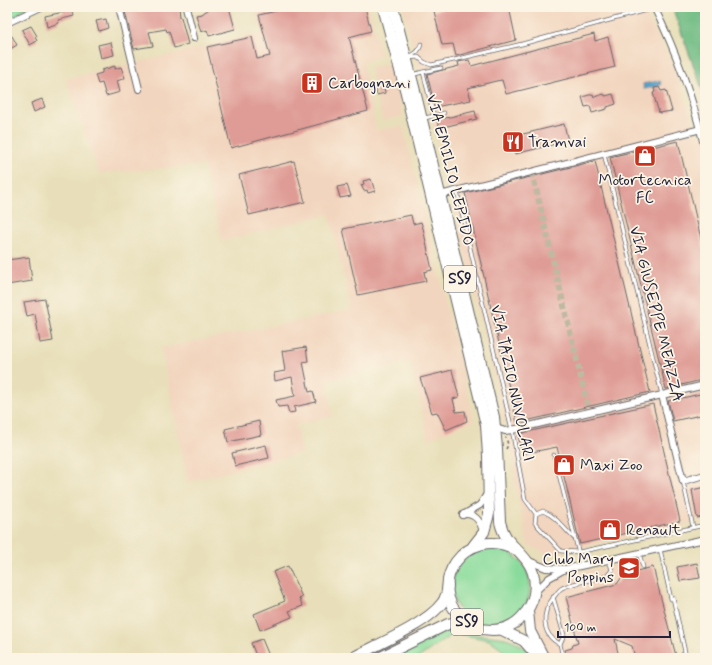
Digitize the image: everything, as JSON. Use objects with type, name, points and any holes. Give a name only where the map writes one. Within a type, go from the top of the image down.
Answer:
[{"type":"main road","name":"VIA EMILIO LEPIDO","points":[[383,7],[406,93],[483,414],[488,443],[488,520],[481,536],[473,547]]},
{"type":"main road","name":"VIA EMILIO LEPIDO","points":[[393,7],[412,77],[496,428],[500,522],[505,535],[516,550]]},
{"type":"main road","name":"SS9","points":[[485,543],[504,544],[516,550],[526,560],[532,572],[535,592],[528,611],[516,623],[500,629],[488,630],[472,626],[453,608],[449,596],[449,576],[454,564],[462,554],[473,547],[485,543]]},
{"type":"main road","points":[[352,658],[413,626],[430,615],[444,601],[448,586]]},
{"type":"main road","name":"SS9","points":[[528,611],[530,631],[544,658]]},
{"type":"main road","points":[[379,658],[448,624],[459,621],[472,626]]},
{"type":"main road","name":"SS9","points":[[500,629],[524,641],[538,658]]},
{"type":"street","points":[[7,23],[41,7]]},
{"type":"street","points":[[119,7],[139,89]]},
{"type":"street","points":[[186,7],[194,38]]},
{"type":"street","points":[[654,8],[682,69],[703,128],[705,149]]},
{"type":"street","points":[[440,195],[703,128]]},
{"type":"street","points":[[496,428],[505,431],[512,430],[705,385]]},
{"type":"street","name":"VIA GIUSEPPE MEAZZA","points":[[662,395],[683,481]]},
{"type":"street","points":[[683,481],[705,475]]},
{"type":"street","name":"VIA EMILIO LEPIDO","points":[[481,536],[482,528],[478,520],[472,515],[463,515],[481,503],[488,493],[489,484]]},
{"type":"street","points":[[526,560],[546,568],[566,569],[705,539]]},
{"type":"street","points":[[535,592],[549,578],[566,569]]},
{"type":"lane","points":[[407,58],[418,57],[431,65],[522,44],[654,8]]},
{"type":"lane","points":[[407,58],[415,54],[420,48],[421,44]]},
{"type":"lane","points":[[412,77],[415,74],[441,68]]},
{"type":"lane","points":[[423,72],[434,116]]},
{"type":"lane","points":[[422,118],[444,113]]},
{"type":"lane","name":"VIA GIUSEPPE MEAZZA","points":[[604,154],[662,395]]},
{"type":"lane","name":"VIA TAZIO NUVOLARI","points":[[457,191],[512,430],[525,499],[536,514],[535,523],[561,551],[579,552],[705,525]]},
{"type":"lane","points":[[554,455],[582,566]]},
{"type":"lane","points":[[683,481],[693,527]]},
{"type":"lane","points":[[536,514],[543,510],[552,515],[574,538]]},
{"type":"lane","points":[[660,549],[685,652],[680,658]]},
{"type":"lane","points":[[639,553],[643,567]]},
{"type":"lane","points":[[560,644],[553,641],[547,633],[545,613],[549,603],[560,588],[607,576],[612,570],[609,560]]},
{"type":"lane","points":[[553,597],[564,635],[560,644],[563,658]]},
{"type":"shaded area","points":[[255,7],[369,7],[381,55],[363,63],[376,130],[403,126],[474,421],[428,439],[411,362],[327,380],[332,416],[296,425],[301,453],[188,482],[161,348],[352,310],[329,214],[222,241],[204,165],[99,173],[66,79],[263,33]]},
{"type":"shaded area","points":[[642,7],[675,69],[697,136],[705,134],[705,520],[549,555],[528,545],[515,486],[514,462],[450,190],[403,8]]},
{"type":"shaded area","points":[[390,63],[403,116],[383,121],[370,68]]},
{"type":"shaded area","points":[[653,557],[679,658],[547,658],[532,621],[535,604],[548,585],[566,575]]},
{"type":"green space","points":[[7,7],[27,7],[20,12],[21,13],[7,20]]},
{"type":"green space","points":[[672,7],[705,7],[705,97]]},
{"type":"green space","points":[[491,548],[506,551],[518,560],[527,572],[530,587],[527,602],[518,614],[506,623],[491,626],[476,623],[464,614],[455,602],[452,587],[455,572],[464,560],[476,551]]},
{"type":"green space","points":[[453,627],[474,634],[507,638],[520,644],[534,658],[508,658],[500,647],[490,640],[459,634],[448,637],[418,658],[394,658]]},
{"type":"water","points":[[660,81],[661,85],[644,89],[643,84]]},
{"type":"building","points":[[63,7],[72,7],[74,16],[58,20],[59,23],[47,27],[45,16],[64,12]]},
{"type":"building","points":[[124,7],[179,7],[180,17],[188,44],[174,48],[169,31],[167,32],[166,29],[149,32],[153,46],[134,49]]},
{"type":"building","points":[[209,7],[229,7],[235,29],[209,36],[207,30],[201,32],[196,15],[202,14],[209,9]]},
{"type":"building","points":[[293,7],[365,7],[371,31],[349,37],[368,111],[231,148],[207,47],[252,37],[257,59],[270,56],[259,15]]},
{"type":"building","points":[[451,7],[509,7],[516,40],[456,56],[453,44],[442,45],[434,11]]},
{"type":"building","points":[[106,19],[108,28],[99,31],[96,21]]},
{"type":"building","points":[[31,26],[37,36],[35,37],[37,41],[30,45],[22,30]]},
{"type":"building","points":[[594,34],[595,41],[608,37],[615,67],[506,94],[502,80],[496,81],[468,88],[471,100],[435,107],[427,74],[459,66],[458,62],[469,60],[471,66]]},
{"type":"building","points":[[12,36],[17,45],[7,51],[7,39]]},
{"type":"building","points":[[111,42],[114,55],[101,58],[98,45]]},
{"type":"building","points":[[115,66],[115,69],[121,67],[125,78],[117,81],[120,92],[106,96],[102,83],[98,84],[95,75],[102,73],[102,70]]},
{"type":"building","points":[[384,84],[385,93],[377,95],[375,85]]},
{"type":"building","points":[[659,87],[661,91],[666,90],[672,111],[659,113],[653,93],[655,92],[654,88]]},
{"type":"building","points":[[593,94],[594,97],[604,94],[605,96],[613,94],[616,104],[607,107],[607,109],[592,113],[590,106],[585,107],[582,97]]},
{"type":"building","points":[[42,99],[45,107],[34,112],[31,103]]},
{"type":"building","points":[[475,111],[477,119],[439,128],[437,120]]},
{"type":"building","points":[[564,124],[568,141],[515,154],[511,137]]},
{"type":"building","points":[[678,141],[705,256],[705,379],[666,389],[610,157]]},
{"type":"building","points":[[294,161],[305,202],[249,215],[239,175]]},
{"type":"building","points":[[595,161],[650,392],[517,423],[465,193]]},
{"type":"building","points":[[371,179],[375,191],[368,193],[367,190],[364,191],[361,185],[364,184],[363,181]]},
{"type":"building","points":[[347,185],[351,196],[340,198],[337,187]]},
{"type":"building","points":[[411,215],[413,224],[421,222],[423,228],[432,270],[424,272],[426,281],[358,295],[343,229]]},
{"type":"building","points":[[29,257],[32,281],[7,285],[7,260]]},
{"type":"building","points":[[45,299],[53,341],[40,343],[35,314],[27,316],[24,302]]},
{"type":"building","points":[[306,347],[308,361],[303,362],[309,392],[313,391],[316,402],[294,407],[295,412],[289,413],[287,406],[278,407],[276,400],[295,396],[292,377],[275,381],[274,373],[285,371],[282,351]]},
{"type":"building","points":[[452,370],[459,397],[453,399],[456,412],[465,411],[467,421],[446,430],[437,412],[432,413],[420,378]]},
{"type":"building","points":[[705,393],[705,414],[673,421],[668,401]]},
{"type":"building","points":[[653,404],[680,521],[580,544],[557,447],[522,454],[518,434]]},
{"type":"building","points":[[259,421],[261,435],[228,442],[225,429]]},
{"type":"building","points":[[266,445],[269,458],[235,466],[232,453]]},
{"type":"building","points":[[705,487],[705,517],[697,518],[692,490]]},
{"type":"building","points":[[697,563],[700,578],[680,581],[677,567]]},
{"type":"building","points":[[288,566],[302,597],[299,598],[303,606],[289,611],[292,617],[260,630],[254,614],[285,601],[273,572]]},
{"type":"building","points":[[653,567],[676,656],[670,658],[635,658],[632,646],[615,639],[619,658],[567,658],[565,650],[572,648],[573,645],[578,643],[566,597],[617,584],[624,574]]},
{"type":"building","points":[[262,639],[270,658],[257,658],[251,643]]},
{"type":"tunnel","points":[[532,172],[589,411]]},
{"type":"place","name":"Carbognani","points":[[312,83]]},
{"type":"place","name":"Tramvai","points":[[513,142]]},
{"type":"place","name":"Motortecnica FC","points":[[645,156]]},
{"type":"place","name":"Maxi Zoo","points":[[564,465]]},
{"type":"place","name":"Renault","points":[[610,530]]},
{"type":"place","name":"Club Mary Poppins","points":[[629,568]]}]
